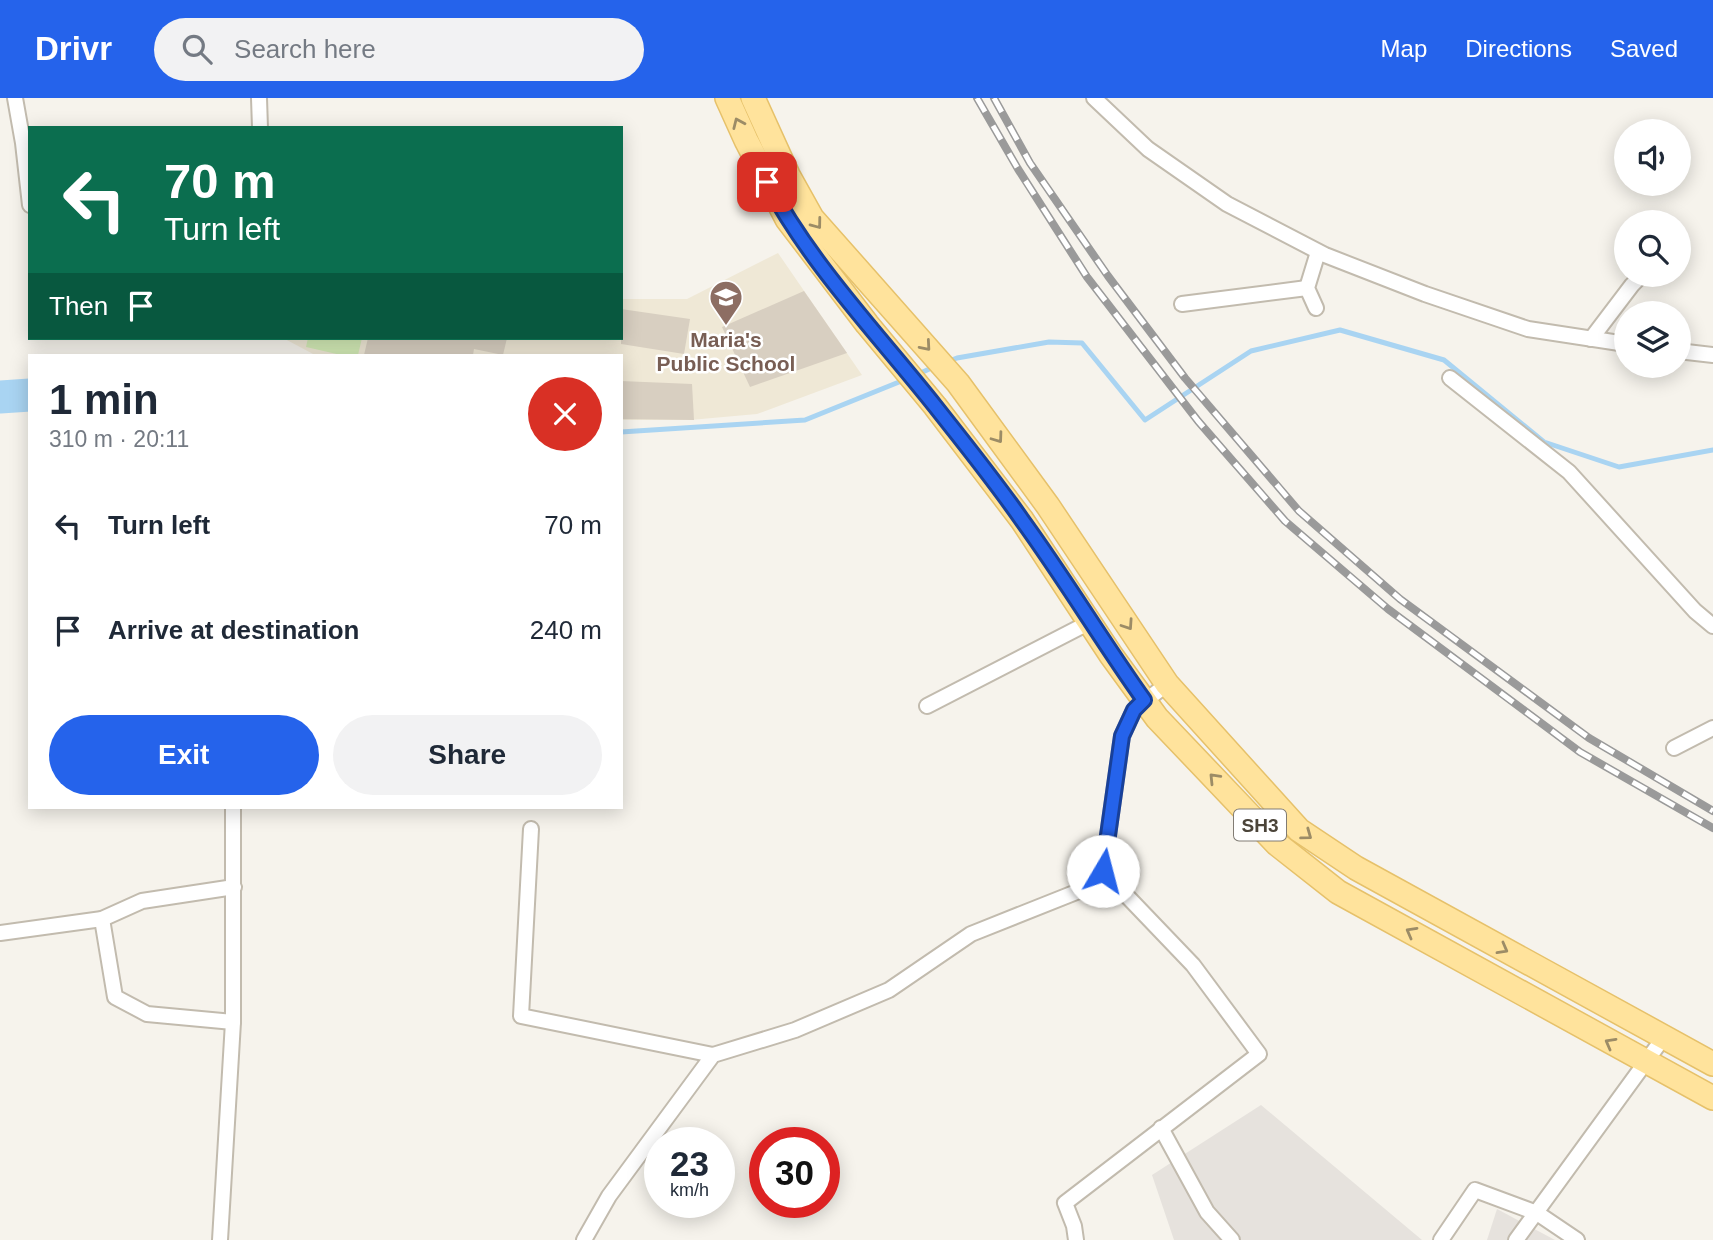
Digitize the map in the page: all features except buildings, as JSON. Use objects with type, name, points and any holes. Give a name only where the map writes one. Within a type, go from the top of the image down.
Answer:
[{"type":"main road","name":"SH3","points":[[727,98],[787,219],[1022,520],[1157,718],[1277,844],[1338,892],[1713,1098]]},
{"type":"main road","name":"SH3","points":[[753,98],[788,175],[826,237],[894,309],[958,383],[1048,506],[1167,684],[1299,830],[1356,868],[1713,1064]]},
{"type":"street","points":[[15,98],[28,187]]},
{"type":"street","points":[[259,98],[260,126]]},
{"type":"street","points":[[1094,98],[1148,149],[1227,204],[1318,252],[1425,294],[1528,329],[1614,342]]},
{"type":"street","points":[[1316,307],[1307,288],[1318,252]]},
{"type":"street","points":[[1591,339],[1630,287]]},
{"type":"street","points":[[1182,304],[1307,288]]},
{"type":"street","points":[[1691,352],[1713,355]]},
{"type":"street","points":[[1450,378],[1569,472],[1695,611],[1713,625]]},
{"type":"street","points":[[927,706],[1090,622]]},
{"type":"street","points":[[531,829],[521,1016],[713,1055],[796,1030],[889,990],[971,934],[1079,891],[1103,871],[1122,736],[1134,710],[1167,684]]},
{"type":"street","points":[[1674,748],[1713,728]]},
{"type":"street","points":[[220,1240],[233,1021],[233,809]]},
{"type":"street","points":[[1076,1240],[1065,1203],[1259,1054],[1193,965],[1103,871]]},
{"type":"street","points":[[0,933],[102,919],[142,901],[234,887]]},
{"type":"street","points":[[102,919],[115,997],[147,1014],[233,1021]]},
{"type":"street","points":[[1516,1240],[1664,1037]]},
{"type":"street","points":[[584,1240],[609,1196],[713,1055]]},
{"type":"street","points":[[1161,1128],[1207,1212],[1232,1240]]},
{"type":"street","points":[[1441,1240],[1475,1190],[1537,1213],[1577,1240]]},
{"type":"shaded area","name":"Maria's Public School","points":[[778,253],[862,375],[757,414],[690,420],[623,420],[623,354],[313,354],[287,340],[623,340],[623,299],[687,299]]},
{"type":"shaded area","points":[[1261,1105],[1422,1240],[1174,1240],[1152,1175]]},
{"type":"shaded area","points":[[1497,1209],[1555,1240],[1487,1240]]},
{"type":"green space","points":[[308,340],[362,340],[358,354],[337,354],[306,347]]},
{"type":"waterway","points":[[949,361],[1049,342],[1082,343],[1145,420],[1251,351],[1340,330],[1444,360],[1544,442],[1619,467],[1713,450]]},
{"type":"waterway","points":[[916,375],[936,366]]},
{"type":"waterway","points":[[623,432],[805,420],[904,380]]},
{"type":"waterway","points":[[0,397],[28,395]]},
{"type":"railway","points":[[977,98],[1018,169],[1087,277],[1198,421],[1285,521],[1388,609],[1580,752],[1713,828]]},
{"type":"railway","points":[[994,98],[1030,163],[1108,276],[1185,378],[1299,511],[1400,599],[1589,738],[1713,811]]},
{"type":"place","name":"Maria's Public School","points":[[726,327]]},
{"type":"route","points":[[767,182],[787,219],[806,245],[1022,520],[1144,700],[1134,710],[1122,736],[1103,871]]}]
